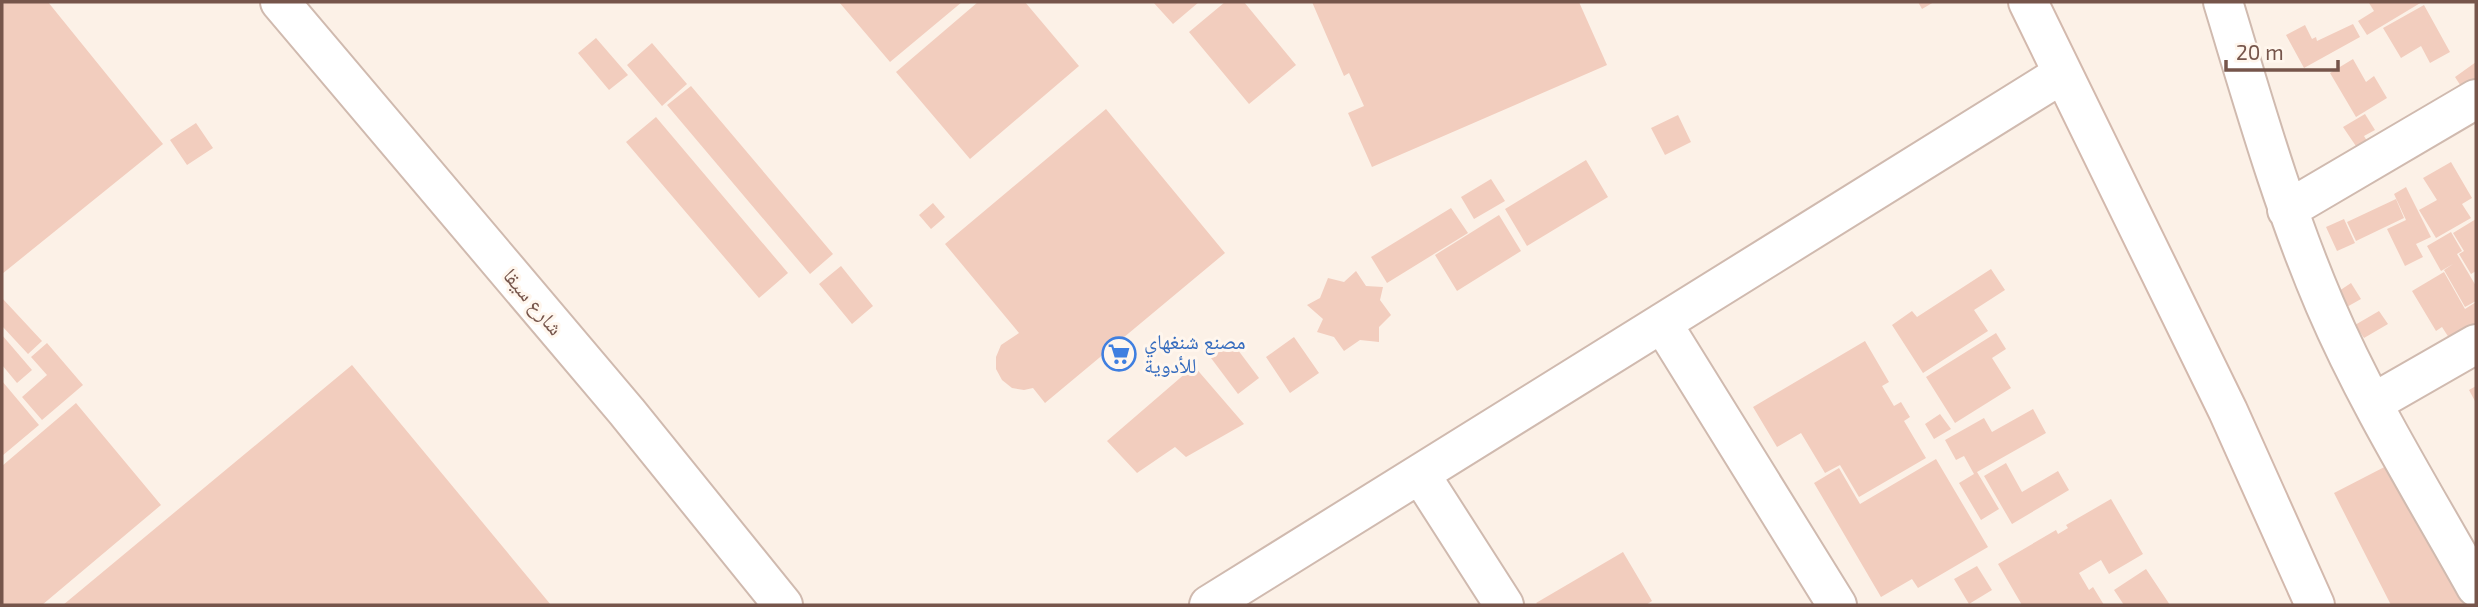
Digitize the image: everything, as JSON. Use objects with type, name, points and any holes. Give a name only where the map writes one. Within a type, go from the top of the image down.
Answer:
[{"type":"street","name":"شارع سيقا","points":[[280,2],[627,412],[783,605]]},
{"type":"street","points":[[2028,2],[2228,411],[2315,605]]},
{"type":"street","points":[[2223,2],[2287,210],[2325,306],[2373,403],[2476,587]]},
{"type":"street","points":[[1209,605],[2062,74]]},
{"type":"street","points":[[2287,210],[2476,99]]},
{"type":"street","points":[[1662,323],[1837,605]]},
{"type":"street","points":[[2373,403],[2476,344]]},
{"type":"street","points":[[1420,474],[1504,605]]},
{"type":"building","points":[[2,2],[48,2],[163,144],[2,274]]},
{"type":"building","points":[[839,2],[962,2],[890,62]]},
{"type":"building","points":[[978,2],[1025,2],[1079,66],[970,159],[896,72]]},
{"type":"building","points":[[1153,2],[1199,2],[1173,24]]},
{"type":"building","points":[[1225,2],[1244,2],[1296,65],[1249,104],[1189,32]]},
{"type":"building","points":[[1312,2],[1579,2],[1607,65],[1372,167],[1348,113],[1364,106],[1349,73],[1344,76]]},
{"type":"building","points":[[1918,2],[1934,2],[1922,9]]},
{"type":"building","points":[[2422,2],[2367,35],[2358,21],[2374,11],[2369,3]]},
{"type":"building","points":[[2424,5],[2450,52],[2430,63],[2421,46],[2401,58],[2383,28]]},
{"type":"building","points":[[2353,24],[2360,37],[2304,68],[2286,35],[2305,25],[2312,39],[2316,37],[2317,41]]},
{"type":"building","points":[[596,38],[628,75],[609,90],[578,53]]},
{"type":"building","points":[[652,43],[687,84],[662,106],[627,65]]},
{"type":"building","points":[[2353,59],[2366,82],[2374,76],[2387,98],[2356,117],[2330,73]]},
{"type":"building","points":[[2476,62],[2476,87],[2466,94],[2455,77]]},
{"type":"building","points":[[691,86],[833,254],[810,274],[667,105]]},
{"type":"building","points":[[1106,109],[1225,253],[1045,403],[1033,388],[1012,388],[1002,380],[996,369],[996,357],[1001,345],[1019,333],[945,244]]},
{"type":"building","points":[[2365,114],[2375,130],[2364,136],[2372,149],[2362,155],[2343,127]]},
{"type":"building","points":[[1678,115],[1691,142],[1665,155],[1651,128]]},
{"type":"building","points":[[656,117],[788,273],[759,298],[626,142]]},
{"type":"building","points":[[196,123],[213,148],[187,165],[170,140]]},
{"type":"building","points":[[1586,160],[1608,197],[1527,246],[1505,209]]},
{"type":"building","points":[[2451,162],[2472,198],[2462,204],[2471,218],[2436,238],[2419,210],[2437,200],[2423,178]]},
{"type":"building","points":[[1491,179],[1505,201],[1474,219],[1461,197]]},
{"type":"building","points":[[2406,187],[2431,237],[2416,244],[2423,257],[2405,266],[2387,229],[2406,220],[2394,194]]},
{"type":"building","points":[[2396,199],[2404,218],[2356,241],[2347,222]]},
{"type":"building","points":[[933,203],[945,217],[931,229],[919,215]]},
{"type":"building","points":[[1451,208],[1468,233],[1387,283],[1371,257]]},
{"type":"building","points":[[1499,215],[1521,251],[1457,291],[1435,255]]},
{"type":"building","points":[[2344,219],[2355,243],[2337,251],[2326,227]]},
{"type":"building","points":[[2476,219],[2476,271],[2471,274],[2459,254],[2464,251],[2453,233]]},
{"type":"building","points":[[2451,232],[2462,251],[2457,254],[2476,286],[2476,301],[2465,307],[2444,270],[2453,264],[2441,271],[2427,246]]},
{"type":"building","points":[[841,266],[873,306],[852,324],[819,284]]},
{"type":"building","points":[[1991,269],[2005,290],[1974,310],[1988,331],[1923,373],[1892,325],[1912,311],[1917,317]]},
{"type":"building","points":[[1356,271],[1366,286],[1383,287],[1380,300],[1391,315],[1379,327],[1379,342],[1360,340],[1344,351],[1334,337],[1317,332],[1323,319],[1307,305],[1320,298],[1328,278],[1344,282]]},
{"type":"building","points":[[2444,272],[2465,309],[2476,302],[2476,330],[2453,344],[2442,327],[2436,331],[2412,291]]},
{"type":"building","points":[[2351,283],[2361,299],[2345,308],[2336,293]]},
{"type":"building","points":[[2,298],[42,341],[28,354],[2,326]]},
{"type":"building","points":[[2379,311],[2388,324],[2364,338],[2355,325]]},
{"type":"building","points":[[1996,333],[2006,349],[1992,358],[2011,388],[1955,423],[1926,377]]},
{"type":"building","points":[[2,335],[32,370],[17,383],[2,365]]},
{"type":"building","points":[[1294,337],[1319,373],[1290,393],[1266,357]]},
{"type":"building","points":[[1865,341],[1889,382],[1882,386],[1894,406],[1901,402],[1910,417],[1904,421],[1926,458],[1859,497],[1840,465],[1825,473],[1801,433],[1777,447],[1753,407]]},
{"type":"building","points":[[1232,342],[1259,378],[1238,394],[1211,358]]},
{"type":"building","points":[[47,343],[83,385],[42,420],[22,397],[47,375],[31,357]]},
{"type":"building","points":[[352,365],[551,605],[63,605]]},
{"type":"building","points":[[1194,366],[1244,424],[1186,457],[1175,447],[1137,473],[1107,441]]},
{"type":"building","points":[[2,381],[39,425],[2,456]]},
{"type":"building","points":[[2476,386],[2476,403],[2469,390]]},
{"type":"building","points":[[76,403],[161,505],[42,605],[2,605],[2,466]]},
{"type":"building","points":[[2033,409],[2046,433],[1977,472],[1999,509],[1981,520],[1959,483],[1974,474],[1964,456],[1956,460],[1945,440],[1984,418],[1992,432]]},
{"type":"building","points":[[1940,414],[1951,429],[1934,439],[1925,424]]},
{"type":"building","points":[[1936,459],[1988,547],[1918,588],[1912,579],[1881,597],[1814,483],[1839,468],[1860,504]]},
{"type":"building","points":[[2398,460],[2472,605],[2391,605],[2334,493]]},
{"type":"building","points":[[2006,463],[2022,492],[2058,471],[2069,490],[2012,524],[1984,476]]},
{"type":"building","points":[[2111,499],[2143,554],[2109,574],[2101,560],[2079,573],[2089,590],[2093,587],[2104,605],[2022,605],[1998,564],[2056,530],[2058,534],[2068,528],[2066,525]]},
{"type":"building","points":[[1623,552],[1652,601],[1646,605],[1536,603]]},
{"type":"building","points":[[1977,566],[1992,590],[1969,604],[1954,579]]},
{"type":"building","points":[[2146,569],[2170,605],[2124,605],[2114,590]]},
{"type":"place","name":"مصنع شنغهاي للأدوية","points":[[1119,354]]}]
